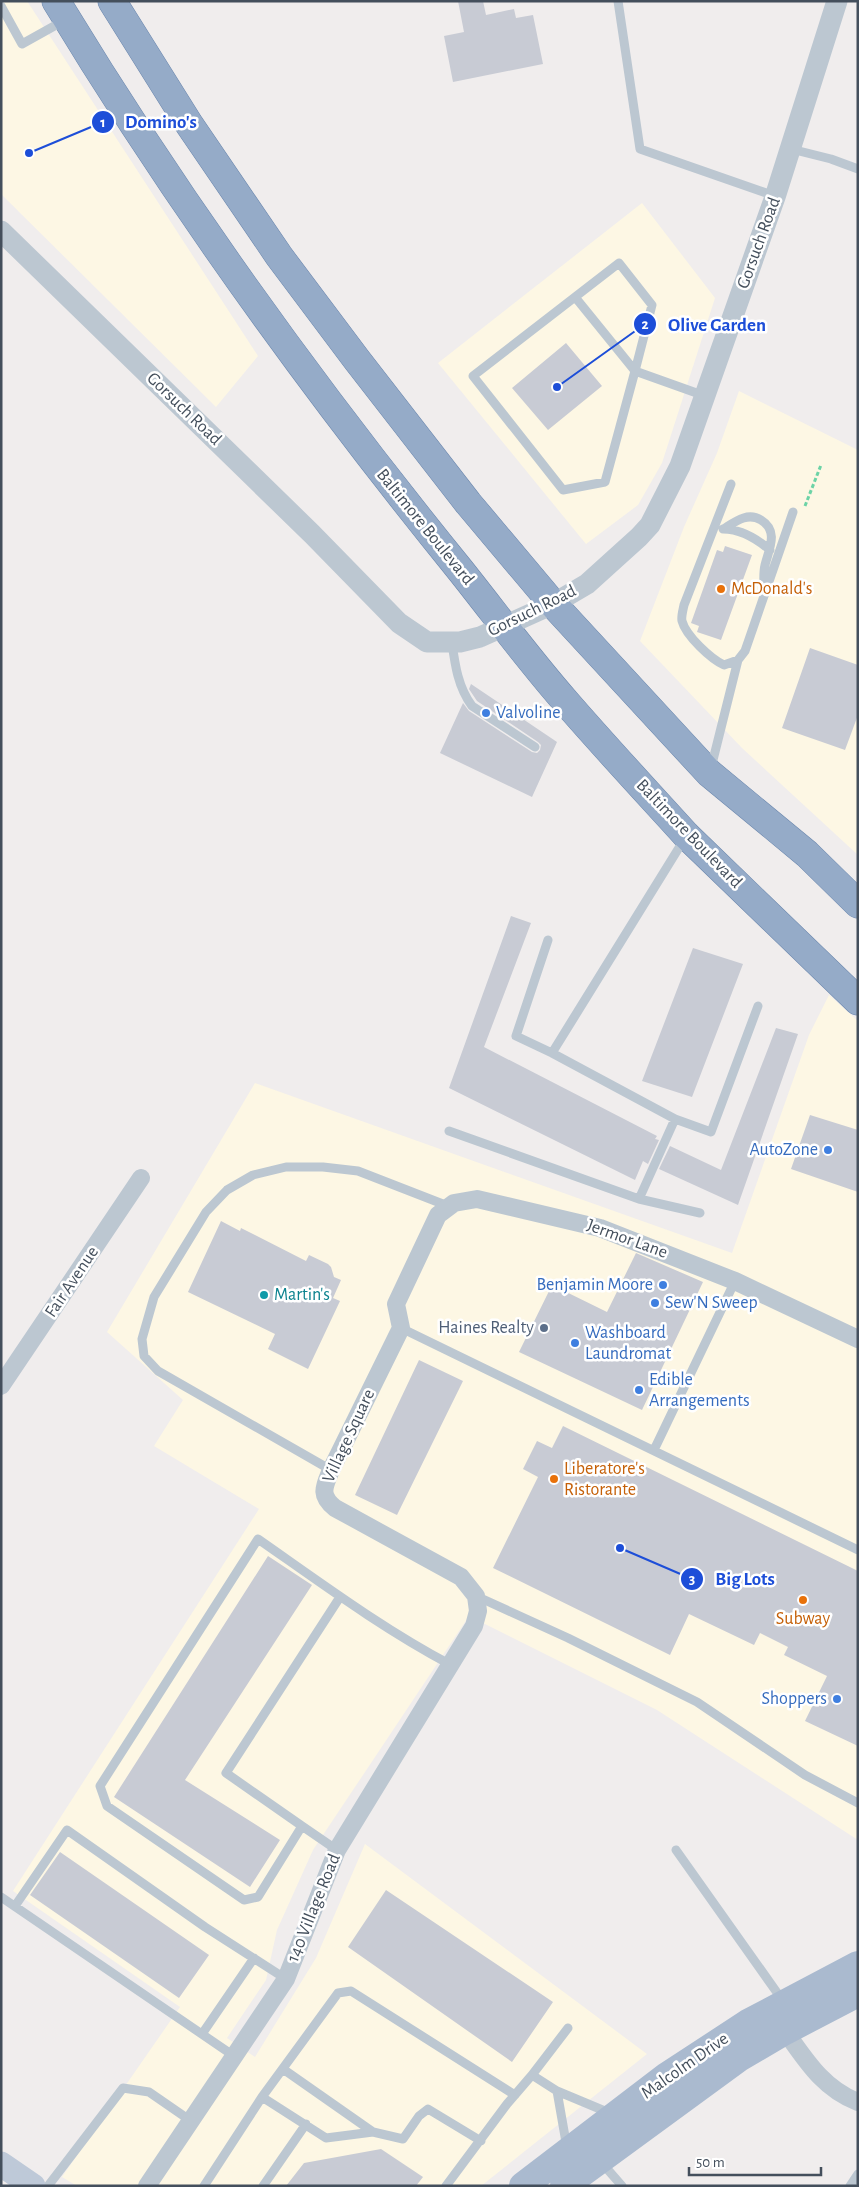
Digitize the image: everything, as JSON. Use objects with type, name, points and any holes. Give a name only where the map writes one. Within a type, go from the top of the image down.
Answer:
[{"type":"highway","points":[[112,1],[189,124],[279,256],[468,503],[554,604],[710,773],[807,854],[858,904]]},
{"type":"highway","name":"Baltimore Boulevard","points":[[61,10],[124,113],[204,232],[387,481],[567,703],[686,835],[858,1001]]},
{"type":"main road","name":"Malcolm Drive","points":[[523,2186],[667,2076],[748,2023],[858,1965]]},
{"type":"main road","name":"Malcolm Drive","points":[[564,2186],[598,2159],[739,2058],[785,2031],[858,1993]]},
{"type":"main road","points":[[1,2164],[33,2186]]},
{"type":"street","name":"Gorsuch Road","points":[[1,231],[312,534],[399,623],[426,642],[452,643],[480,637],[554,604],[587,584],[650,525],[680,466],[791,150],[837,2]]},
{"type":"street","name":"Fair Avenue","points":[[1,1386],[141,1178]]},
{"type":"street","name":"Jermor Lane","points":[[448,1206],[460,1201],[477,1198],[491,1200],[600,1228],[735,1280],[858,1339]]},
{"type":"street","points":[[401,1328],[396,1304],[438,1215],[448,1206]]},
{"type":"street","name":"Village Square","points":[[401,1328],[331,1470],[324,1487],[327,1502],[461,1577],[476,1596]]},
{"type":"street","name":"140 Village Road","points":[[147,2186],[286,1979],[337,1850],[474,1626],[478,1611],[476,1596]]},
{"type":"street","points":[[785,2031],[806,2061],[826,2084],[858,2102]]},
{"type":"lane","points":[[618,1],[640,149],[775,197]]},
{"type":"lane","points":[[1,6],[22,44],[61,10]]},
{"type":"lane","points":[[791,150],[831,159],[858,169]]},
{"type":"lane","points":[[620,263],[652,305],[634,371],[605,482],[563,490],[473,376],[620,263]]},
{"type":"lane","points":[[575,297],[634,371],[705,396]]},
{"type":"lane","points":[[731,484],[684,605],[682,621],[711,659],[724,665],[738,660]]},
{"type":"lane","points":[[710,773],[738,660],[745,651],[793,512]]},
{"type":"lane","points":[[714,530],[726,528],[744,517],[758,518],[767,524],[772,532],[770,550],[764,568],[764,597]]},
{"type":"lane","points":[[726,528],[743,533],[770,550]]},
{"type":"lane","points":[[452,643],[458,677],[472,706],[535,747]]},
{"type":"lane","points":[[552,1053],[686,835]]},
{"type":"lane","points":[[548,940],[516,1036],[552,1053],[675,1119],[711,1132],[758,1006]]},
{"type":"lane","points":[[639,1199],[675,1119]]},
{"type":"lane","points":[[449,1132],[639,1199],[700,1213]]},
{"type":"lane","points":[[331,1470],[158,1371],[144,1356],[142,1339],[154,1297],[206,1212],[227,1190],[253,1175],[286,1167],[323,1167],[358,1171],[448,1206]]},
{"type":"lane","points":[[654,1450],[735,1280]]},
{"type":"lane","points":[[401,1328],[858,1550]]},
{"type":"lane","points":[[302,1826],[258,1897],[244,1900],[107,1806],[100,1786],[258,1539],[340,1597],[412,1644],[451,1665]]},
{"type":"lane","points":[[476,1596],[568,1638],[696,1702],[805,1774],[858,1803]]},
{"type":"lane","points":[[337,1850],[226,1773],[340,1597]]},
{"type":"lane","points":[[15,1906],[67,1830],[205,1927],[286,1979]]},
{"type":"lane","points":[[676,1850],[784,2003]]},
{"type":"lane","points":[[1,1897],[234,2056]]},
{"type":"lane","points":[[202,2034],[254,1958]]},
{"type":"lane","points":[[204,2186],[262,2098],[338,1993],[351,1991],[515,2095]]},
{"type":"lane","points":[[446,2186],[568,2028]]},
{"type":"lane","points":[[283,2069],[373,2132]]},
{"type":"lane","points":[[532,2076],[557,2091],[617,2116]]},
{"type":"lane","points":[[48,2186],[123,2088],[149,2092],[191,2121]]},
{"type":"lane","points":[[557,2091],[568,2153]]},
{"type":"lane","points":[[262,2098],[326,2138],[373,2132],[404,2139],[418,2116],[428,2109],[481,2140]]},
{"type":"lane","points":[[263,2186],[306,2124]]},
{"type":"lane","points":[[598,2159],[622,2186]]},
{"type":"lane","points":[[850,2186],[858,2174]]},
{"type":"shaded area","points":[[1,1],[27,1],[258,356],[216,407],[1,194]]},
{"type":"shaded area","points":[[642,203],[715,298],[662,463],[638,505],[586,544],[438,363]]},
{"type":"shaded area","points":[[739,391],[858,450],[858,855],[742,748],[640,641],[684,527],[717,453]]},
{"type":"shaded area","points":[[829,995],[858,1021],[858,1840],[657,1710],[469,1616],[313,1850],[277,1930],[266,1980],[227,2038],[255,2057],[316,1958],[365,1844],[647,2054],[481,2186],[77,2186],[62,2177],[180,2007],[13,1891],[259,1509],[154,1446],[183,1400],[107,1332],[255,1083],[732,1253],[809,1035]]},
{"type":"building","points":[[458,1],[483,1],[486,15],[514,9],[516,18],[533,15],[543,64],[453,82],[444,36],[464,32]]},
{"type":"building","points":[[566,343],[602,386],[548,430],[512,388]]},
{"type":"building","name":"McDonald's","points":[[725,546],[752,555],[721,640],[697,632],[699,626],[691,623],[717,550],[723,552]]},
{"type":"building","points":[[810,648],[858,665],[858,715],[845,750],[782,728]]},
{"type":"building","name":"Valvoline","points":[[471,684],[557,742],[532,797],[440,753],[463,703],[469,711],[532,752],[537,753],[540,750],[541,745],[538,742],[477,701],[469,689]]},
{"type":"building","points":[[511,916],[531,923],[484,1047],[657,1136],[655,1139],[659,1140],[648,1164],[643,1161],[635,1180],[449,1088]]},
{"type":"building","points":[[693,948],[743,964],[692,1097],[642,1081]]},
{"type":"building","points":[[776,1028],[798,1034],[738,1205],[659,1169],[670,1146],[721,1170]]},
{"type":"building","name":"AutoZone","points":[[810,1115],[858,1130],[858,1192],[791,1169]]},
{"type":"building","name":"Martin's","points":[[221,1221],[240,1231],[241,1228],[306,1261],[309,1255],[328,1264],[334,1277],[341,1280],[333,1298],[340,1301],[308,1369],[268,1349],[275,1334],[188,1292]]},
{"type":"building","points":[[636,1253],[703,1282],[642,1410],[519,1352],[552,1285],[607,1312]]},
{"type":"building","points":[[419,1360],[463,1381],[397,1515],[355,1495]]},
{"type":"building","points":[[563,1426],[858,1571],[858,1746],[805,1721],[827,1676],[784,1655],[788,1647],[760,1633],[754,1645],[689,1614],[670,1655],[493,1568],[538,1477],[523,1469],[537,1441],[552,1448]]},
{"type":"building","points":[[268,1556],[312,1585],[185,1780],[280,1840],[250,1887],[114,1797]]},
{"type":"building","points":[[60,1852],[209,1955],[179,1998],[30,1895]]},
{"type":"building","points":[[386,1890],[553,2002],[512,2062],[348,1947]]},
{"type":"building","points":[[381,2149],[423,2177],[416,2186],[286,2186],[304,2163]]},
{"type":"place","name":"Domino's","points":[[29,153]]},
{"type":"place","name":"Olive Garden","points":[[557,387]]},
{"type":"place","name":"McDonald's","points":[[721,589]]},
{"type":"place","name":"Valvoline","points":[[486,713]]},
{"type":"place","name":"AutoZone","points":[[828,1150]]},
{"type":"place","name":"Benjamin Moore","points":[[663,1285]]},
{"type":"place","name":"Martin's","points":[[264,1295]]},
{"type":"place","name":"Sew'N Sweep","points":[[655,1303]]},
{"type":"place","name":"Haines Realty","points":[[544,1328]]},
{"type":"place","name":"Washboard Laundromat","points":[[575,1343]]},
{"type":"place","name":"Edible Arrangements","points":[[639,1390]]},
{"type":"place","name":"Liberatore's Ristorante","points":[[554,1479]]},
{"type":"place","name":"Big Lots","points":[[620,1548]]},
{"type":"place","name":"Subway","points":[[803,1600]]},
{"type":"place","name":"Shoppers","points":[[837,1699]]}]
